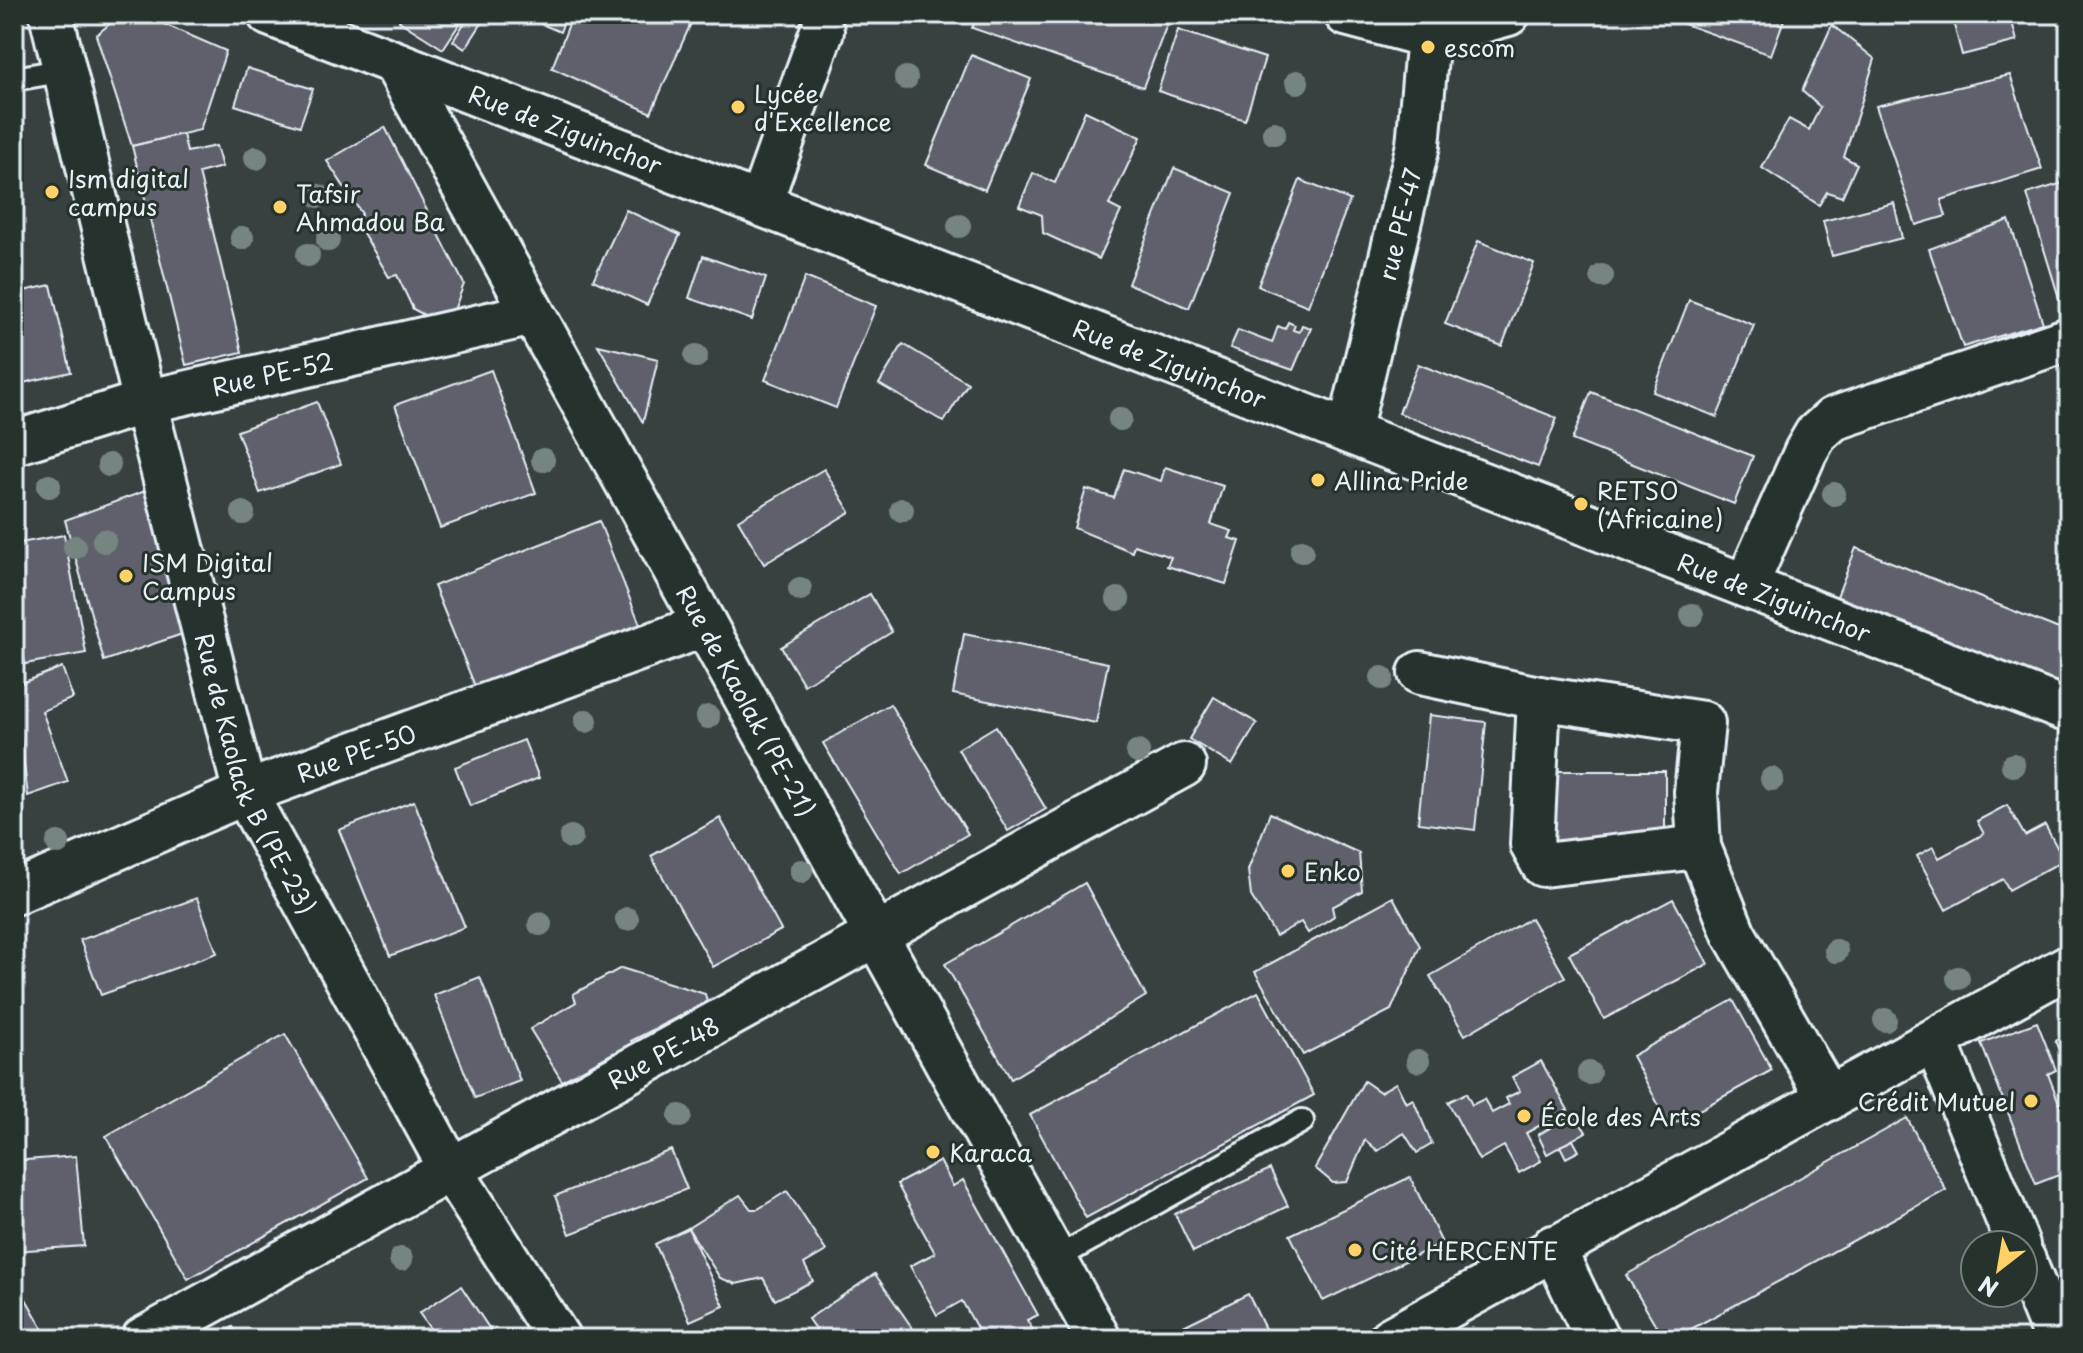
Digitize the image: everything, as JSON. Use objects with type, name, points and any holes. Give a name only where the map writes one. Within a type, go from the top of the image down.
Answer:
[{"type":"street","name":"Rue de Kaolack B (PE-23)","points":[[51,14],[145,402],[245,793],[451,1170],[559,1339]]},
{"type":"street","name":"Rue de Ziguinchor","points":[[269,14],[2069,711]]},
{"type":"street","points":[[1346,14],[1424,25],[1508,14]]},
{"type":"street","name":"rue PE-47","points":[[1349,432],[1418,145],[1424,25]]},
{"type":"street","points":[[760,204],[822,31]]},
{"type":"street","name":"Rue de Kaolak (PE-21)","points":[[395,63],[1099,1339]]},
{"type":"street","name":"Rue PE-52","points":[[14,443],[145,402],[533,314]]},
{"type":"street","points":[[1746,586],[1806,451],[1816,434],[1833,419],[2069,339]]},
{"type":"street","name":"Rue PE-50","points":[[14,893],[245,793],[705,625]]},
{"type":"street","points":[[1420,673],[1539,698],[1703,723],[1696,792],[1699,847],[1734,934],[1829,1099]]},
{"type":"street","points":[[1539,698],[1532,845],[1543,865],[1699,847]]},
{"type":"street","name":"Rue PE-48","points":[[143,1339],[1184,765]]},
{"type":"street","points":[[1390,1339],[2069,966]]},
{"type":"street","points":[[1935,1040],[2012,1229]]},
{"type":"street","points":[[1553,1247],[1597,1339]]},
{"type":"street","points":[[2039,1297],[2056,1339]]},
{"type":"lane","points":[[14,79],[66,70]]},
{"type":"lane","points":[[1055,1259],[1302,1121]]},
{"type":"building","points":[[122,14],[141,14],[226,51],[200,130],[132,146],[96,35]]},
{"type":"building","points":[[404,14],[466,14],[443,49],[399,21]]},
{"type":"building","points":[[470,14],[484,20],[465,49],[453,41]]},
{"type":"building","points":[[542,14],[567,14],[560,32],[539,23]]},
{"type":"building","points":[[573,14],[676,14],[692,21],[651,113],[552,68]]},
{"type":"building","points":[[979,14],[1154,14],[1169,19],[1143,87],[972,28]]},
{"type":"building","points":[[1688,14],[1786,14],[1771,55],[1684,24]]},
{"type":"building","points":[[1951,14],[2010,14],[2017,41],[1962,55]]},
{"type":"building","points":[[1832,25],[1875,59],[1844,157],[1857,164],[1842,197],[1827,192],[1819,205],[1762,168],[1789,119],[1809,130],[1820,107],[1802,91]]},
{"type":"building","points":[[1178,30],[1265,58],[1245,120],[1158,91]]},
{"type":"building","points":[[971,55],[1031,79],[985,190],[926,165]]},
{"type":"building","points":[[247,68],[313,89],[300,126],[235,105]]},
{"type":"building","points":[[2010,75],[2042,169],[1941,200],[1946,216],[1916,225],[1876,106]]},
{"type":"building","points":[[1085,111],[1141,137],[1109,205],[1121,211],[1099,259],[1043,233],[1042,215],[1019,206],[1033,173],[1055,183]]},
{"type":"building","points":[[385,127],[464,284],[454,310],[426,316],[413,309],[397,275],[389,277],[356,221],[362,214],[327,161]]},
{"type":"building","points":[[183,134],[187,152],[216,146],[222,167],[199,173],[242,352],[186,365],[132,146]]},
{"type":"building","points":[[1174,168],[1234,193],[1189,308],[1128,284]]},
{"type":"building","points":[[1300,180],[1350,200],[1308,306],[1258,286]]},
{"type":"building","points":[[2069,181],[2069,313],[2064,314],[2027,194]]},
{"type":"building","points":[[1894,203],[1902,238],[1832,256],[1823,221]]},
{"type":"building","points":[[626,210],[680,235],[647,305],[593,280]]},
{"type":"building","points":[[2009,220],[2043,323],[1963,347],[1929,249]]},
{"type":"building","points":[[1478,241],[1534,263],[1502,346],[1445,324]]},
{"type":"building","points":[[703,256],[766,278],[752,320],[689,298]]},
{"type":"building","points":[[805,277],[876,306],[836,408],[765,380]]},
{"type":"building","points":[[51,285],[71,372],[14,385],[14,293]]},
{"type":"building","points":[[1689,300],[1754,325],[1717,417],[1653,392]]},
{"type":"building","points":[[1288,322],[1295,325],[1293,330],[1299,332],[1302,325],[1311,328],[1293,370],[1230,348],[1238,330],[1272,343],[1278,326],[1285,329]]},
{"type":"building","points":[[903,344],[968,383],[944,422],[879,384]]},
{"type":"building","points":[[598,345],[658,359],[643,422],[642,421]]},
{"type":"building","points":[[1418,364],[1557,418],[1538,467],[1399,413]]},
{"type":"building","points":[[491,370],[536,493],[440,528],[395,405]]},
{"type":"building","points":[[1591,392],[1753,456],[1734,504],[1572,440]]},
{"type":"building","points":[[317,402],[341,464],[260,493],[237,431]]},
{"type":"building","points":[[1165,467],[1223,486],[1211,524],[1232,531],[1229,538],[1240,541],[1226,584],[1167,566],[1171,557],[1134,545],[1132,552],[1074,528],[1086,489],[1114,498],[1124,469],[1161,481]]},
{"type":"building","points":[[824,469],[850,512],[764,564],[738,520]]},
{"type":"building","name":"ISM Digital Campus","points":[[145,491],[188,632],[104,661],[65,520]]},
{"type":"building","points":[[599,521],[643,632],[479,696],[434,586]]},
{"type":"building","points":[[64,535],[86,653],[25,664],[14,602],[14,544]]},
{"type":"building","points":[[1856,548],[2069,633],[2069,693],[1836,599]]},
{"type":"building","points":[[870,594],[892,632],[804,685],[781,647]]},
{"type":"building","points":[[964,634],[1108,663],[1096,723],[953,694]]},
{"type":"building","points":[[62,667],[73,698],[42,711],[68,782],[28,796],[14,686]]},
{"type":"building","points":[[1214,697],[1257,723],[1232,765],[1189,739]]},
{"type":"building","points":[[890,704],[968,834],[901,874],[823,743]]},
{"type":"building","points":[[1429,715],[1486,722],[1475,830],[1418,823]]},
{"type":"building","points":[[996,726],[1046,809],[1008,831],[958,749]]},
{"type":"building","points":[[14,739],[23,812],[14,813]]},
{"type":"building","points":[[524,740],[539,778],[470,806],[455,767]]},
{"type":"building","points":[[1548,771],[1665,771],[1665,843],[1548,844]]},
{"type":"building","points":[[414,801],[465,927],[390,956],[339,830]]},
{"type":"building","points":[[2007,805],[2025,836],[2045,825],[2064,860],[2009,890],[2003,879],[1946,910],[1917,856],[1933,847],[1939,858],[1984,834],[1977,821]]},
{"type":"building","points":[[1270,813],[1359,853],[1362,891],[1332,907],[1334,916],[1308,933],[1301,922],[1276,936],[1251,896],[1248,870]]},
{"type":"building","points":[[720,818],[781,930],[713,967],[651,856]]},
{"type":"building","points":[[1085,883],[1146,996],[1011,1079],[945,964]]},
{"type":"building","points":[[1393,897],[1420,946],[1391,1010],[1303,1055],[1255,972]]},
{"type":"building","points":[[197,898],[217,953],[101,995],[80,940]]},
{"type":"building","points":[[1673,899],[1708,964],[1604,1019],[1569,954]]},
{"type":"building","points":[[1531,918],[1565,977],[1465,1035],[1430,976]]},
{"type":"building","points":[[621,968],[705,994],[707,1002],[631,1041],[635,1048],[615,1059],[613,1053],[562,1081],[530,1029],[576,1002],[573,994]]},
{"type":"building","points":[[480,977],[520,1081],[475,1098],[434,995]]},
{"type":"building","points":[[1258,992],[1314,1095],[1086,1218],[1030,1115]]},
{"type":"building","points":[[1733,1000],[1772,1070],[1670,1126],[1632,1056]]},
{"type":"building","name":"Crédit Mutuel","points":[[2037,1022],[2056,1070],[2048,1074],[2069,1129],[2069,1171],[2036,1184],[1981,1043]]},
{"type":"building","points":[[2069,1033],[2069,1073],[2055,1041]]},
{"type":"building","points":[[285,1034],[368,1178],[188,1279],[106,1136]]},
{"type":"building","points":[[1541,1061],[1568,1110],[1526,1133],[1541,1161],[1519,1173],[1504,1146],[1479,1160],[1448,1102],[1466,1093],[1472,1105],[1484,1099],[1492,1113],[1509,1104],[1506,1098],[1520,1091],[1512,1077]]},
{"type":"building","points":[[1364,1081],[1380,1092],[1396,1083],[1406,1103],[1413,1099],[1432,1144],[1417,1153],[1404,1133],[1378,1151],[1365,1140],[1347,1182],[1333,1183],[1315,1168]]},
{"type":"building","points":[[1574,1114],[1586,1132],[1547,1154],[1538,1135]]},
{"type":"building","points":[[1907,1118],[1946,1190],[1673,1339],[1664,1339],[1626,1275]]},
{"type":"building","points":[[1573,1140],[1579,1151],[1566,1158],[1560,1146]]},
{"type":"building","points":[[671,1150],[687,1189],[570,1234],[555,1196]]},
{"type":"building","points":[[76,1156],[84,1246],[14,1251],[14,1161]]},
{"type":"building","points":[[940,1161],[953,1186],[963,1180],[1038,1315],[1027,1320],[1038,1339],[983,1339],[962,1301],[937,1315],[910,1266],[935,1253],[897,1184]]},
{"type":"building","points":[[1270,1169],[1288,1206],[1193,1252],[1175,1214]]},
{"type":"building","points":[[1410,1177],[1442,1243],[1323,1301],[1290,1235]]},
{"type":"building","points":[[787,1191],[826,1251],[804,1264],[813,1281],[775,1300],[763,1278],[736,1284],[720,1278],[688,1228],[740,1195],[751,1209],[758,1209]]},
{"type":"building","points":[[688,1228],[724,1306],[690,1321],[655,1244]]},
{"type":"building","points":[[875,1274],[920,1339],[822,1339],[808,1319]]},
{"type":"building","points":[[18,1285],[43,1329],[26,1339],[14,1339],[14,1288]]},
{"type":"building","points":[[461,1286],[491,1331],[478,1339],[417,1339],[431,1330],[419,1313]]},
{"type":"building","points":[[1248,1294],[1270,1339],[1157,1339]]},
{"type":"building","points":[[233,1327],[239,1339],[213,1339]]},
{"type":"place","name":"escom","points":[[1428,47]]},
{"type":"place","name":"Lycée d'Excellence","points":[[738,107]]},
{"type":"place","name":"Ism digital campus","points":[[52,192]]},
{"type":"place","name":"Tafsir Ahmadou Ba","points":[[280,207]]},
{"type":"place","name":"Allina Pride","points":[[1318,480]]},
{"type":"place","name":"RETSO (Africaine)","points":[[1581,504]]},
{"type":"place","name":"ISM Digital Campus","points":[[126,576]]},
{"type":"place","name":"Enko","points":[[1288,871]]},
{"type":"place","name":"Crédit Mutuel","points":[[2031,1101]]},
{"type":"place","name":"École des Arts","points":[[1524,1116]]},
{"type":"place","name":"Karaca","points":[[933,1152]]},
{"type":"place","name":"Cité HERCENTE","points":[[1355,1250]]}]
